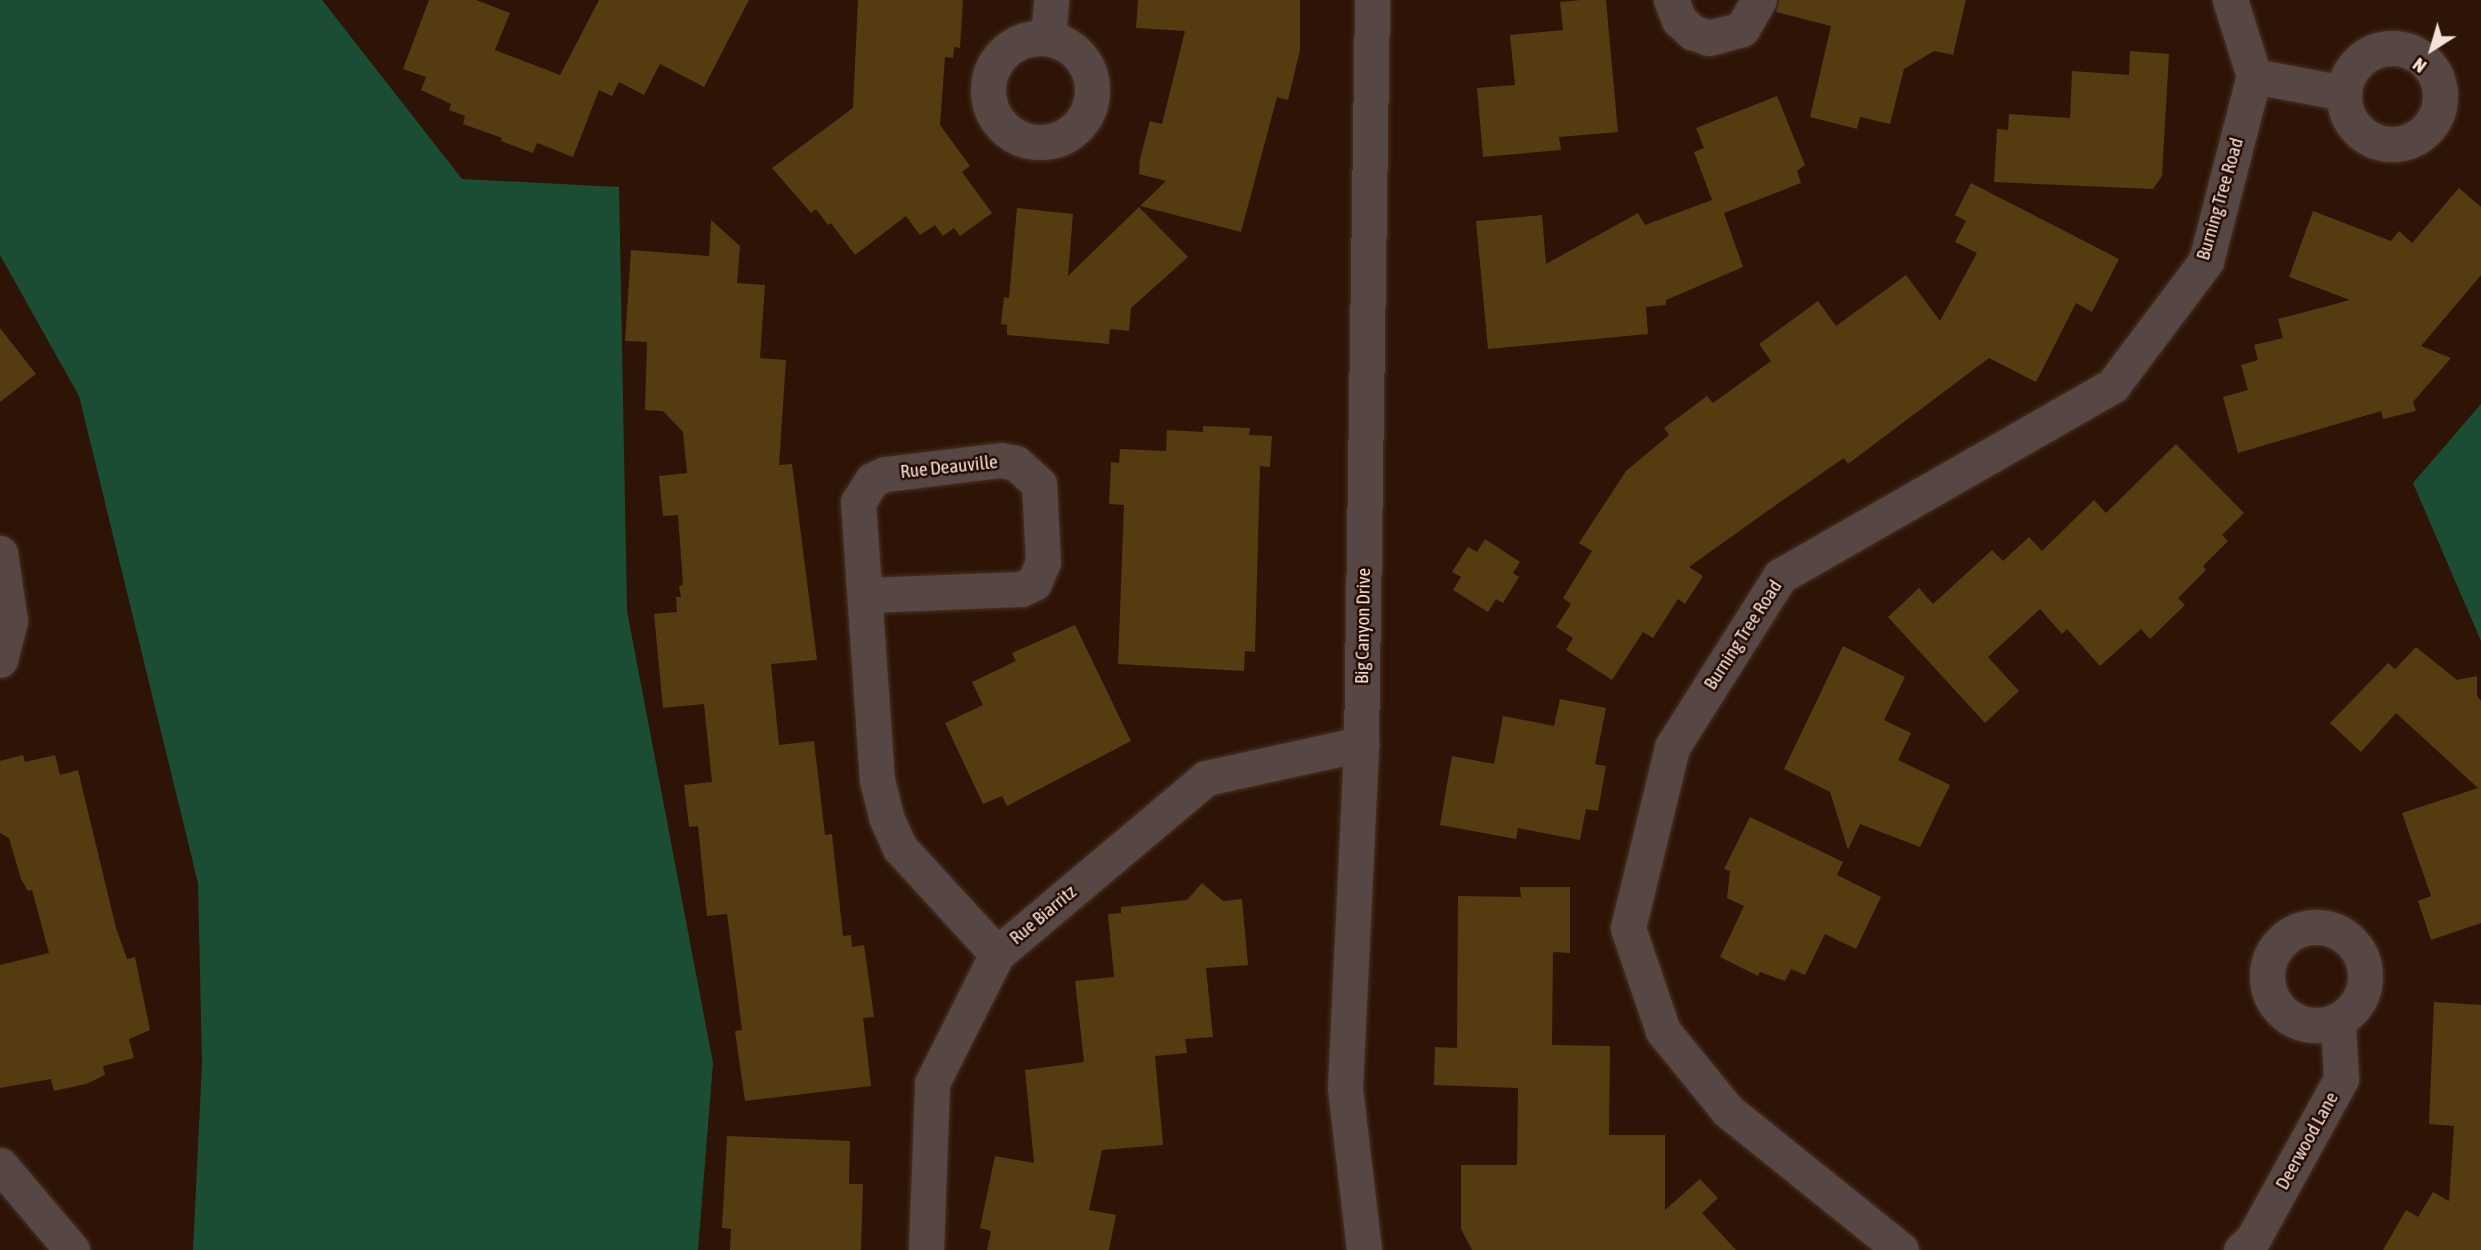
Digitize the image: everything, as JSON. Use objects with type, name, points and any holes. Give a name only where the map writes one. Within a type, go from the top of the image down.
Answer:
[{"type":"street","points":[[1048,37],[1051,0]]},
{"type":"street","name":"Big Canyon Drive","points":[[1364,1250],[1345,1087],[1361,744],[1372,0]]},
{"type":"street","points":[[1671,0],[1679,20],[1692,32],[1709,38],[1742,29],[1759,0]]},
{"type":"street","points":[[2230,0],[2253,76],[2344,93]]},
{"type":"street","name":"Burning Tree Road","points":[[1901,1250],[1728,1111],[1663,1031],[1628,928],[1672,747],[1780,576],[2113,385],[2206,261],[2253,76]]},
{"type":"street","name":"Rue Deauville","points":[[867,595],[1021,589],[1034,583],[1043,562],[1039,484],[1016,463],[1001,460],[885,474],[872,480],[858,502],[867,595],[877,780],[886,817],[900,848],[997,954]]},
{"type":"street","points":[[0,553],[10,621],[0,660]]},
{"type":"street","name":"Rue Biarritz","points":[[926,1250],[932,1083],[997,954],[1206,778],[1361,744]]},
{"type":"street","name":"Deerwood Lane","points":[[2241,1250],[2253,1238],[2341,1079],[2338,1021]]},
{"type":"street","points":[[0,1165],[72,1250]]},
{"type":"green space","points":[[0,0],[322,0],[462,179],[619,187],[627,611],[713,1063],[698,1250],[193,1250],[202,1064],[198,883],[79,396],[0,255]]},
{"type":"green space","points":[[2481,404],[2481,641],[2413,483]]},
{"type":"building","points":[[429,0],[476,0],[510,13],[495,50],[560,75],[599,0],[749,0],[704,87],[660,64],[644,95],[619,82],[612,96],[599,90],[573,157],[537,143],[533,153],[501,141],[502,138],[463,124],[465,116],[449,110],[451,104],[421,90],[426,77],[403,69]]},
{"type":"building","points":[[858,0],[963,0],[960,48],[954,47],[953,58],[945,57],[940,125],[970,166],[962,172],[992,213],[960,236],[954,228],[943,236],[935,225],[920,235],[906,216],[855,255],[831,223],[828,225],[816,209],[811,213],[772,168],[853,108]]},
{"type":"building","points":[[1138,0],[1300,0],[1300,50],[1288,100],[1277,97],[1241,232],[1140,206],[1166,181],[1139,174],[1140,159],[1150,121],[1162,124],[1185,31],[1136,28]]},
{"type":"building","points":[[1606,0],[1618,132],[1559,137],[1561,150],[1483,157],[1477,88],[1515,85],[1510,35],[1563,30],[1560,2]]},
{"type":"building","points":[[1779,0],[1966,0],[1953,55],[1934,51],[1904,69],[1890,124],[1860,117],[1857,129],[1810,117],[1831,26],[1776,12]]},
{"type":"building","points":[[2130,51],[2169,54],[2162,176],[2153,189],[1994,182],[1997,129],[2008,130],[2009,114],[2070,118],[2072,71],[2129,75]]},
{"type":"building","points":[[1777,96],[1805,165],[1797,171],[1801,183],[1724,213],[1743,267],[1666,300],[1666,305],[1646,307],[1648,334],[1488,349],[1476,221],[1542,215],[1546,264],[1638,213],[1645,225],[1712,200],[1694,152],[1704,148],[1696,128]]},
{"type":"building","points":[[1971,183],[2119,259],[2092,312],[2076,303],[2036,382],[1989,358],[1848,464],[1844,458],[1773,507],[1689,567],[1703,576],[1685,604],[1678,599],[1653,638],[1643,632],[1612,680],[1566,650],[1573,638],[1556,627],[1571,604],[1563,598],[1592,551],[1579,543],[1626,471],[1669,435],[1664,428],[1707,396],[1713,403],[1771,361],[1759,344],[1818,301],[1836,326],[1906,275],[1940,321],[1977,253],[1955,242],[1966,221],[1955,215]]},
{"type":"building","points":[[2459,188],[2481,207],[2481,275],[2421,346],[2451,358],[2413,402],[2416,411],[2383,419],[2381,411],[2238,453],[2223,397],[2248,390],[2241,365],[2258,360],[2254,345],[2283,338],[2278,319],[2350,300],[2289,277],[2313,211],[2391,241],[2399,231],[2412,243]]},
{"type":"building","points":[[1139,207],[1188,257],[1131,308],[1129,331],[1110,329],[1109,344],[1007,335],[1007,325],[1001,324],[1004,297],[1009,298],[1017,208],[1073,214],[1068,276]]},
{"type":"building","points":[[711,220],[740,246],[737,283],[765,285],[760,358],[786,360],[779,465],[792,464],[817,660],[771,664],[779,745],[814,741],[825,835],[832,834],[843,936],[851,935],[852,947],[864,945],[874,1017],[863,1018],[871,1086],[745,1101],[735,1031],[742,1030],[727,914],[707,916],[698,826],[689,827],[684,785],[712,782],[704,704],[663,708],[654,614],[677,612],[676,597],[681,597],[679,586],[683,585],[678,515],[663,516],[659,476],[687,473],[683,432],[663,411],[645,410],[647,342],[625,341],[631,250],[709,256]]},
{"type":"building","points":[[0,328],[36,374],[0,402]]},
{"type":"building","points":[[1203,426],[1250,428],[1249,435],[1272,436],[1270,467],[1260,466],[1255,652],[1245,651],[1244,671],[1118,664],[1124,505],[1109,504],[1111,462],[1119,463],[1120,449],[1166,451],[1167,430],[1203,432]]},
{"type":"building","points":[[2176,444],[2244,513],[2222,535],[2228,541],[2203,566],[2206,570],[2178,598],[2185,605],[2150,639],[2141,629],[2100,666],[2067,629],[2062,634],[2040,609],[1988,657],[2019,691],[1985,723],[1888,617],[1919,588],[1933,604],[1992,550],[2003,561],[2029,537],[2042,551],[2094,500],[2106,513]]},
{"type":"building","points":[[1485,539],[1520,562],[1513,573],[1519,577],[1503,603],[1496,599],[1488,612],[1453,590],[1461,577],[1452,572],[1468,547],[1477,552]]},
{"type":"building","points":[[1075,625],[1131,741],[1007,806],[1002,796],[983,804],[945,723],[983,705],[972,682],[1016,661],[1012,653]]},
{"type":"building","points":[[1843,646],[1905,677],[1884,720],[1911,733],[1898,760],[1950,785],[1920,847],[1860,824],[1848,850],[1830,792],[1784,769]]},
{"type":"building","points":[[2416,647],[2457,680],[2477,676],[2477,696],[2481,701],[2481,923],[2431,940],[2418,901],[2431,896],[2402,813],[2478,788],[2396,713],[2361,752],[2330,723],[2388,663],[2395,669]]},
{"type":"building","points":[[1560,699],[1606,708],[1595,764],[1606,766],[1598,811],[1586,809],[1580,840],[1518,828],[1516,839],[1440,825],[1452,756],[1494,764],[1503,716],[1554,726]]},
{"type":"building","points":[[23,755],[25,762],[55,755],[60,775],[78,770],[116,928],[127,959],[135,957],[150,1030],[129,1039],[134,1058],[103,1066],[105,1075],[86,1084],[54,1091],[51,1079],[0,1088],[0,965],[49,953],[32,890],[28,891],[21,879],[9,838],[0,833],[0,761]]},
{"type":"building","points":[[1750,817],[1843,862],[1837,875],[1881,897],[1856,949],[1825,934],[1805,975],[1791,969],[1785,981],[1760,972],[1758,976],[1720,957],[1744,906],[1727,898],[1730,871],[1724,869]]},
{"type":"building","points":[[1202,883],[1223,901],[1242,899],[1248,965],[1206,968],[1213,1037],[1185,1039],[1187,1053],[1155,1056],[1163,1145],[1102,1150],[1089,1210],[1116,1215],[1109,1250],[987,1250],[991,1231],[980,1228],[995,1156],[1034,1163],[1025,1070],[1084,1062],[1075,981],[1114,977],[1108,914],[1121,913],[1121,907],[1187,900]]},
{"type":"building","points":[[1520,887],[1570,887],[1570,953],[1553,952],[1552,1045],[1610,1046],[1609,1135],[1665,1135],[1665,1210],[1700,1179],[1718,1198],[1702,1213],[1736,1250],[1472,1250],[1461,1229],[1461,1165],[1517,1165],[1518,1088],[1434,1085],[1435,1047],[1457,1048],[1458,896],[1521,897]]},
{"type":"building","points":[[2434,1002],[2481,1005],[2481,1250],[2383,1250],[2406,1210],[2418,1217],[2433,1192],[2449,1201],[2454,1126],[2429,1124]]},
{"type":"building","points":[[727,1136],[850,1141],[849,1184],[863,1184],[861,1250],[730,1250],[731,1229],[722,1228]]}]
